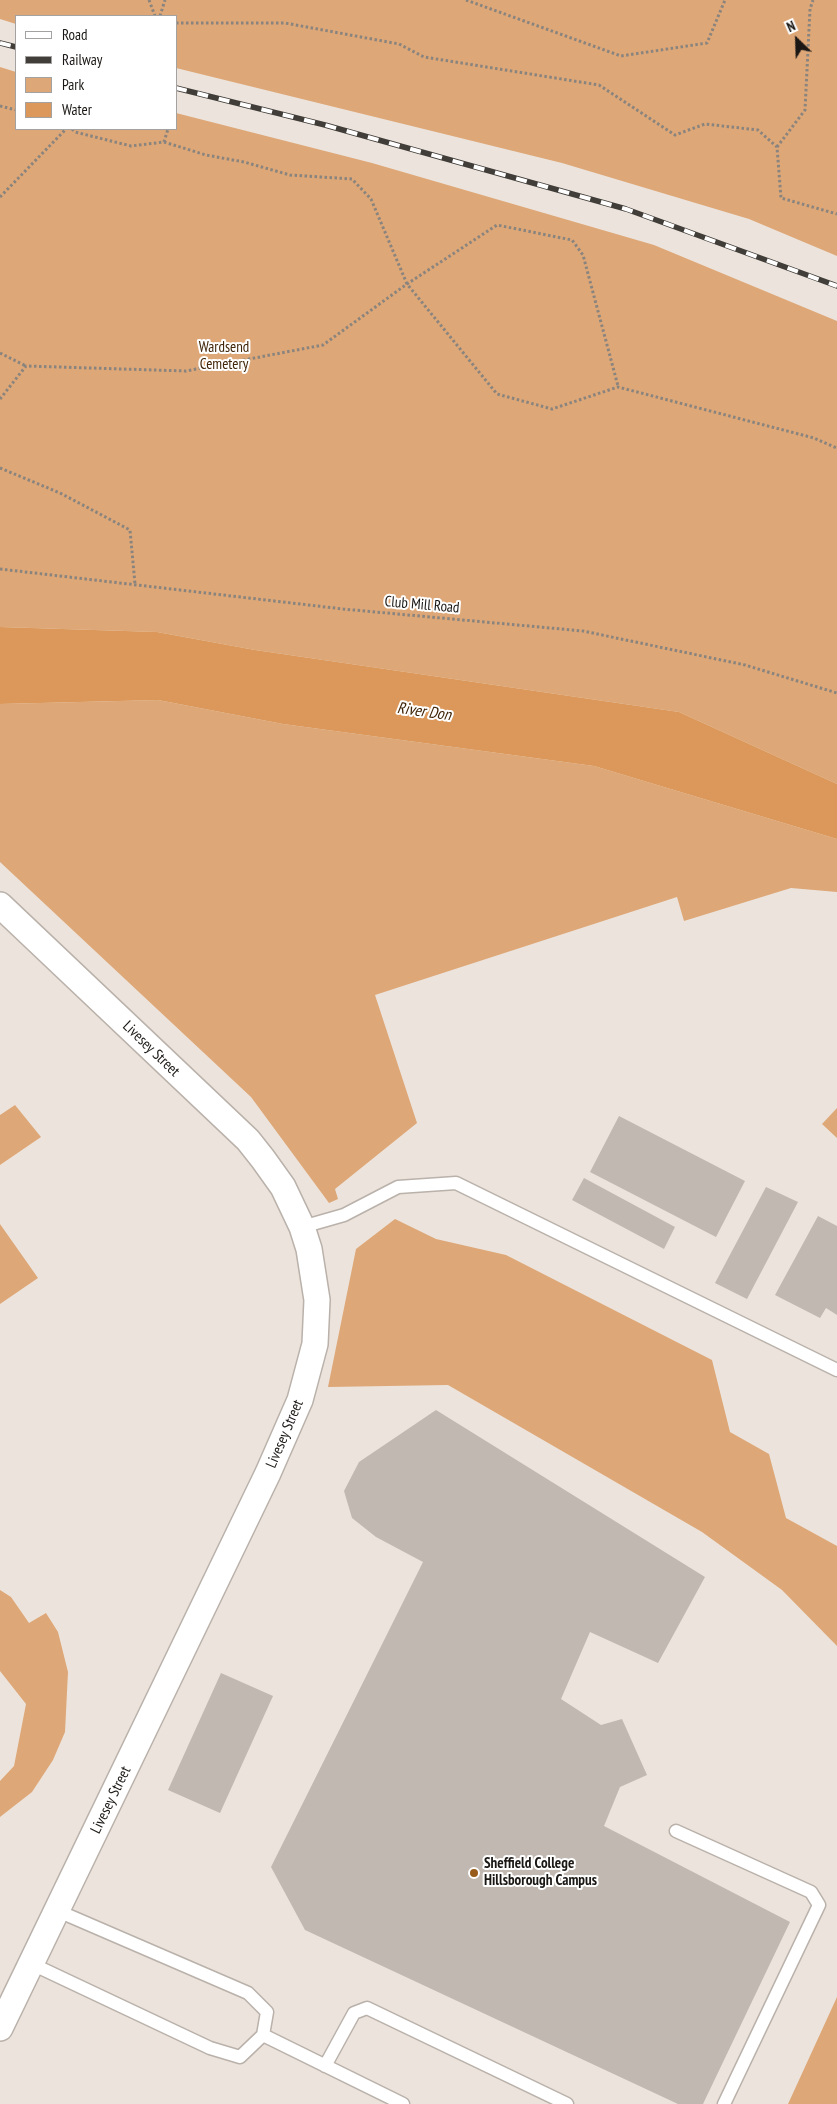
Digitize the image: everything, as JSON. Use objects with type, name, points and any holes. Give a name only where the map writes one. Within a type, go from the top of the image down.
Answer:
[{"type":"street","name":"Livesey Street","points":[[0,905],[248,1140],[283,1187],[302,1227],[310,1249],[317,1300],[315,1344],[300,1400],[268,1473],[0,2028]]},
{"type":"lane","points":[[302,1227],[344,1215],[398,1187],[456,1183],[837,1370]]},
{"type":"lane","points":[[676,1831],[811,1892],[819,1905],[724,2104]]},
{"type":"lane","points":[[32,1964],[210,2048],[240,2056],[263,2035],[267,2012],[248,1993],[58,1911]]},
{"type":"lane","points":[[325,2066],[354,2013],[368,2008],[568,2104]]},
{"type":"lane","points":[[263,2035],[403,2104]]},
{"type":"path","points":[[149,0],[155,15]]},
{"type":"path","points":[[160,15],[165,0]]},
{"type":"path","points":[[466,0],[621,56],[707,43],[725,0]]},
{"type":"path","points":[[813,0],[810,9],[805,110],[777,147],[781,198],[837,214]]},
{"type":"path","points":[[178,23],[285,23],[399,44],[424,56],[599,85],[675,135],[705,124],[758,130],[777,147]]},
{"type":"path","points":[[0,106],[15,110]]},
{"type":"path","points":[[0,197],[65,130]]},
{"type":"path","points":[[73,130],[122,146],[164,142],[206,155],[244,162],[290,175],[352,179],[371,199],[407,284],[498,394],[552,409],[618,387],[814,438],[837,448]]},
{"type":"path","points":[[164,142],[168,130]]},
{"type":"path","points":[[0,353],[26,366],[186,371],[323,345],[407,284],[497,225],[572,240],[583,256],[618,387]]},
{"type":"path","points":[[0,399],[26,366]]},
{"type":"path","points":[[0,468],[60,493],[130,530],[136,584]]},
{"type":"path","name":"Club Mill Road","points":[[0,569],[343,609],[583,631],[745,665],[837,694]]},
{"type":"green space","points":[[0,0],[837,0],[837,256],[749,219],[562,163],[178,68],[178,15],[15,15],[15,24],[0,19]]},
{"type":"green space","name":"Wardsend Cemetery","points":[[0,67],[15,72],[15,130],[178,130],[178,114],[372,163],[654,245],[837,321],[837,784],[679,712],[255,650],[157,632],[0,627]]},
{"type":"green space","points":[[158,700],[283,724],[594,766],[837,839],[837,892],[791,888],[684,921],[677,897],[375,995],[417,1123],[335,1189],[338,1199],[329,1203],[251,1097],[0,862],[0,704]]},
{"type":"green space","points":[[15,1105],[41,1137],[0,1165],[0,1115]]},
{"type":"green space","points":[[837,1108],[837,1138],[822,1124]]},
{"type":"green space","points":[[395,1219],[436,1239],[506,1255],[712,1360],[730,1432],[769,1454],[786,1518],[837,1546],[837,1646],[782,1590],[702,1532],[448,1385],[328,1387],[356,1249]]},
{"type":"green space","points":[[0,1224],[38,1278],[0,1304]]},
{"type":"green space","points":[[0,1590],[11,1597],[29,1623],[46,1613],[58,1632],[68,1672],[65,1732],[53,1760],[32,1792],[0,1817],[0,1781],[14,1766],[26,1704],[0,1671]]},
{"type":"green space","points":[[837,1997],[837,2104],[788,2104]]},
{"type":"water","name":"River Don","points":[[0,627],[157,632],[255,650],[679,712],[837,784],[837,839],[594,766],[283,724],[158,700],[0,704]]},
{"type":"building","points":[[619,1116],[745,1181],[716,1237],[590,1172]]},
{"type":"building","points":[[584,1178],[675,1227],[664,1249],[572,1200]]},
{"type":"building","points":[[766,1187],[798,1202],[747,1299],[715,1283]]},
{"type":"building","points":[[818,1216],[837,1226],[837,1315],[826,1308],[820,1318],[775,1295]]},
{"type":"building","points":[[436,1410],[705,1577],[658,1663],[590,1632],[561,1699],[601,1725],[622,1719],[647,1775],[620,1787],[604,1826],[790,1922],[703,2104],[678,2104],[305,1930],[271,1867],[423,1562],[376,1537],[352,1518],[344,1491],[359,1462]]},
{"type":"building","points":[[221,1673],[273,1696],[220,1813],[168,1790]]},
{"type":"railway","points":[[0,43],[15,47]]},
{"type":"railway","points":[[178,88],[325,125],[626,209],[837,286]]},
{"type":"place","name":"Sheffield College Hillsborough Campus","points":[[474,1873]]}]
